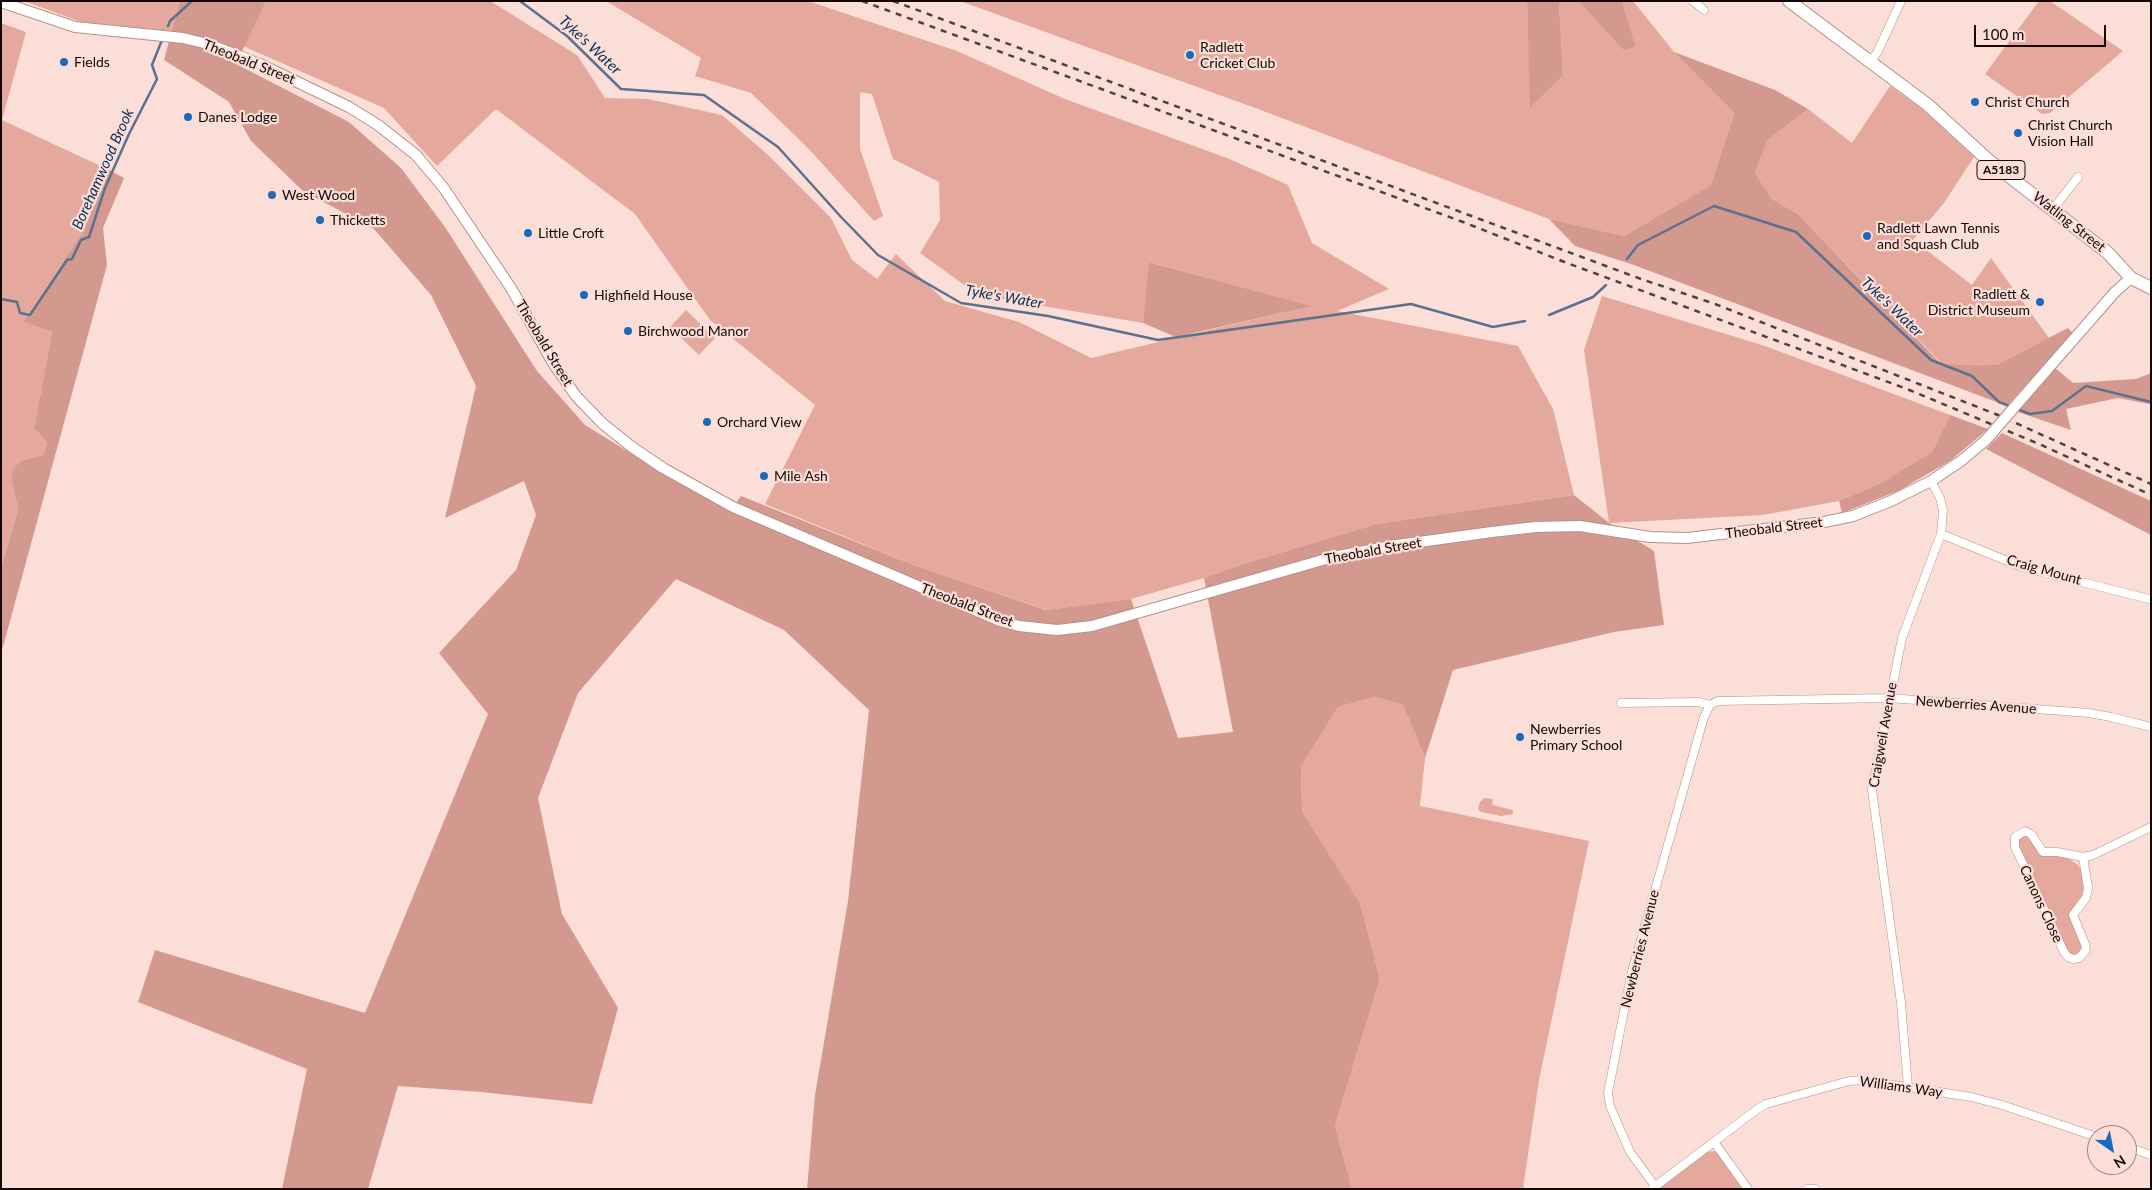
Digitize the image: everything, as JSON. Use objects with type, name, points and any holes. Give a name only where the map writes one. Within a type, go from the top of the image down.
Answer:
[{"type":"main road","name":"A5183","points":[[1789,1],[1870,62]]},
{"type":"main road","name":"Watling Street","points":[[1870,62],[1921,100],[1987,159],[2108,252],[2131,278],[2151,288]]},
{"type":"street","points":[[1693,1],[1704,10]]},
{"type":"street","points":[[1870,62],[1878,51],[1901,1]]},
{"type":"street","name":"Theobald Street","points":[[1,2],[75,26],[183,38],[208,44],[260,64],[349,106],[416,154],[444,187],[507,281],[553,363],[576,396],[602,423],[632,447],[663,468],[733,507],[1000,621],[1040,629],[1057,630],[1092,626],[1333,557],[1370,549],[1492,532],[1580,526],[1650,537],[1687,538],[1824,522],[1853,516],[1891,501],[1931,481],[1961,461],[1986,440],[2115,292],[2131,278]]},
{"type":"street","points":[[2053,209],[2078,177]]},
{"type":"street","name":"Craigweil Avenue","points":[[1908,1087],[1901,1003],[1872,790],[1900,645],[1909,616],[1941,534],[1943,511],[1940,498],[1931,481]]},
{"type":"street","name":"Craig Mount","points":[[1941,534],[2022,567],[2148,599]]},
{"type":"street","name":"Newberries Avenue","points":[[1653,1187],[1630,1152],[1610,1106],[1608,1093],[1631,976],[1704,717],[1710,705],[1718,701],[1889,698],[2089,713],[2151,727]]},
{"type":"street","name":"Newberries Avenue","points":[[1621,703],[1698,702],[1710,705]]},
{"type":"street","points":[[2083,857],[2151,828]]},
{"type":"street","name":"Canons Close","points":[[2025,831],[2035,838],[2043,852],[2057,852],[2083,857],[2088,888],[2086,898],[2073,915],[2086,944],[2086,950],[2079,958],[2073,959],[2064,952],[2014,847],[2014,842],[2019,833],[2025,831]]},
{"type":"street","name":"Williams Way","points":[[1653,1187],[1766,1104],[1849,1081],[1862,1080],[1971,1097],[2002,1104],[2087,1134]]},
{"type":"street","points":[[1714,1142],[1748,1189]]},
{"type":"street","points":[[2137,1150],[2151,1155]]},
{"type":"street","points":[[1808,1189],[1815,1189]]},
{"type":"shaded area","points":[[24,1],[180,1],[172,31],[81,22]]},
{"type":"shaded area","points":[[180,1],[266,1],[236,64],[349,122],[401,168],[445,227],[537,371],[585,425],[663,473],[731,510],[741,496],[914,565],[1046,610],[1131,599],[1178,738],[1233,732],[1204,578],[1240,565],[1376,524],[1574,495],[1609,523],[1654,551],[1664,625],[1614,632],[1453,670],[1425,758],[1403,705],[1375,697],[1338,707],[1301,767],[1302,811],[1360,903],[1380,979],[1335,1125],[1352,1189],[807,1189],[815,1095],[848,901],[869,710],[784,630],[676,579],[578,693],[538,798],[562,914],[618,1008],[592,1104],[481,1092],[398,1086],[368,1189],[282,1189],[307,1069],[138,1002],[155,950],[365,1013],[488,714],[439,653],[516,570],[536,515],[524,481],[445,518],[476,386],[431,295],[374,229],[303,191],[251,141],[229,102],[164,60]]},
{"type":"shaded area","points":[[266,1],[490,1],[577,55],[605,98],[648,99],[722,115],[768,155],[831,218],[852,260],[877,279],[896,254],[945,301],[1019,322],[1091,358],[1311,306],[1150,262],[1143,323],[978,295],[920,253],[940,220],[939,182],[893,159],[872,94],[860,92],[860,149],[883,216],[874,221],[807,147],[751,93],[695,76],[701,58],[606,1],[808,1],[957,51],[1065,99],[1227,158],[1288,185],[1312,243],[1389,289],[1337,311],[1518,346],[1553,409],[1574,495],[1376,524],[1131,599],[1047,610],[914,565],[765,504],[815,405],[710,320],[635,214],[496,109],[437,166],[384,108],[243,46]]},
{"type":"shaded area","points":[[960,1],[1527,1],[1531,107],[1563,76],[1559,1],[1578,1],[1624,51],[1634,46],[1622,1],[1633,1],[1674,52],[1734,113],[1711,185],[1624,236],[1549,219],[1258,109]]},
{"type":"shaded area","points":[[1527,1],[1559,1],[1563,76],[1530,108]]},
{"type":"shaded area","points":[[1578,1],[1622,1],[1635,46],[1624,51]]},
{"type":"shaded area","points":[[2039,1],[2050,1],[2123,51],[2050,113],[2042,114],[1985,74]]},
{"type":"shaded area","points":[[1,23],[26,32],[2,120],[109,170],[83,232],[23,322],[52,332],[34,428],[47,443],[43,455],[23,460],[11,477],[18,510],[1,568]]},
{"type":"shaded area","points":[[1674,52],[1775,90],[1808,109],[1768,140],[1755,173],[1772,199],[1798,214],[1941,364],[1996,365],[2068,328],[2073,333],[2007,406],[1634,265],[1575,246],[1549,219],[1624,236],[1711,185],[1734,113]]},
{"type":"shaded area","name":"Radlett Lawn Tennis and Squash Club","points":[[1890,86],[1922,109],[1974,157],[1944,203],[1913,240],[1972,285],[1991,258],[2049,338],[1996,365],[1942,364],[1798,214],[1772,199],[1755,173],[1768,140],[1808,109],[1852,143]]},
{"type":"shaded area","points":[[109,170],[124,178],[103,228],[107,265],[1,654],[1,568],[18,510],[11,477],[14,468],[23,460],[43,455],[47,443],[34,428],[52,332],[23,322],[83,232]]},
{"type":"shaded area","points":[[1149,262],[1312,306],[1176,337],[1143,323]]},
{"type":"shaded area","points":[[1602,296],[1765,346],[1950,415],[1932,452],[1879,484],[1839,501],[1763,515],[1609,523],[1584,350]]},
{"type":"shaded area","points":[[686,310],[715,338],[699,355],[670,327]]},
{"type":"shaded area","points":[[2055,368],[2073,383],[2136,379],[2151,373],[2151,403],[2118,398],[2066,409],[2071,430],[2018,412]]},
{"type":"shaded area","points":[[1950,415],[1988,429],[1950,461],[1898,491],[1842,513],[1839,501],[1879,484],[1932,452]]},
{"type":"shaded area","points":[[2002,433],[2151,501],[2151,535],[1986,449]]},
{"type":"shaded area","points":[[1375,697],[1403,705],[1425,758],[1420,806],[1589,841],[1539,1080],[1523,1189],[1352,1189],[1335,1125],[1380,979],[1360,903],[1302,811],[1301,767],[1338,707]]},
{"type":"shaded area","points":[[1484,798],[1493,799],[1492,805],[1513,810],[1513,814],[1501,816],[1481,812],[1478,809],[1480,802]]},
{"type":"shaded area","points":[[2025,835],[2029,836],[2038,851],[2065,856],[2078,865],[2083,873],[2084,892],[2069,914],[2083,946],[2083,950],[2079,955],[2072,956],[2068,952],[2018,847],[2017,840]]},
{"type":"shaded area","points":[[1713,1151],[1720,1155],[1745,1189],[1659,1189],[1707,1152]]},
{"type":"waterway","name":"Borehamwood Brook","points":[[168,26],[170,21],[192,1]]},
{"type":"waterway","name":"Tyke's Water","points":[[520,1],[567,36],[621,89],[704,95],[778,147],[878,255],[961,303],[1048,316],[1158,340],[1411,304],[1493,327],[1525,321]]},
{"type":"waterway","name":"Borehamwood Brook","points":[[1,299],[17,302],[20,313],[30,315],[67,260],[72,259],[81,240],[89,237],[105,188],[129,134],[157,79],[152,65],[162,40]]},
{"type":"waterway","name":"Tyke's Water","points":[[1627,259],[1638,245],[1714,206],[1796,232],[1931,360],[1972,376],[1999,402],[2012,407]]},
{"type":"waterway","name":"Tyke's Water","points":[[1549,315],[1593,297],[1606,285]]},
{"type":"waterway","name":"Tyke's Water","points":[[2017,409],[2030,414],[2052,411],[2086,386],[2151,402]]},
{"type":"railway","points":[[862,1],[1463,222],[1567,263],[1907,389],[2039,444],[2151,495]]},
{"type":"railway","points":[[893,1],[1641,279],[1715,304],[1998,415],[2151,484]]},
{"type":"place","name":"Radlett Cricket Club","points":[[1190,55]]},
{"type":"place","name":"Fields","points":[[64,62]]},
{"type":"place","name":"Christ Church","points":[[1975,102]]},
{"type":"place","name":"Danes Lodge","points":[[188,117]]},
{"type":"place","name":"Christ Church Vision Hall","points":[[2018,133]]},
{"type":"place","name":"West Wood","points":[[272,195]]},
{"type":"place","name":"Thicketts","points":[[320,220]]},
{"type":"place","name":"Little Croft","points":[[528,233]]},
{"type":"place","name":"Radlett Lawn Tennis and Squash Club","points":[[1867,236]]},
{"type":"place","name":"Highfield House","points":[[584,295]]},
{"type":"place","name":"Radlett & District Museum","points":[[2040,302]]},
{"type":"place","name":"Birchwood Manor","points":[[628,331]]},
{"type":"place","name":"Orchard View","points":[[707,422]]},
{"type":"place","name":"Mile Ash","points":[[764,476]]},
{"type":"place","name":"Newberries Primary School","points":[[1520,737]]}]
